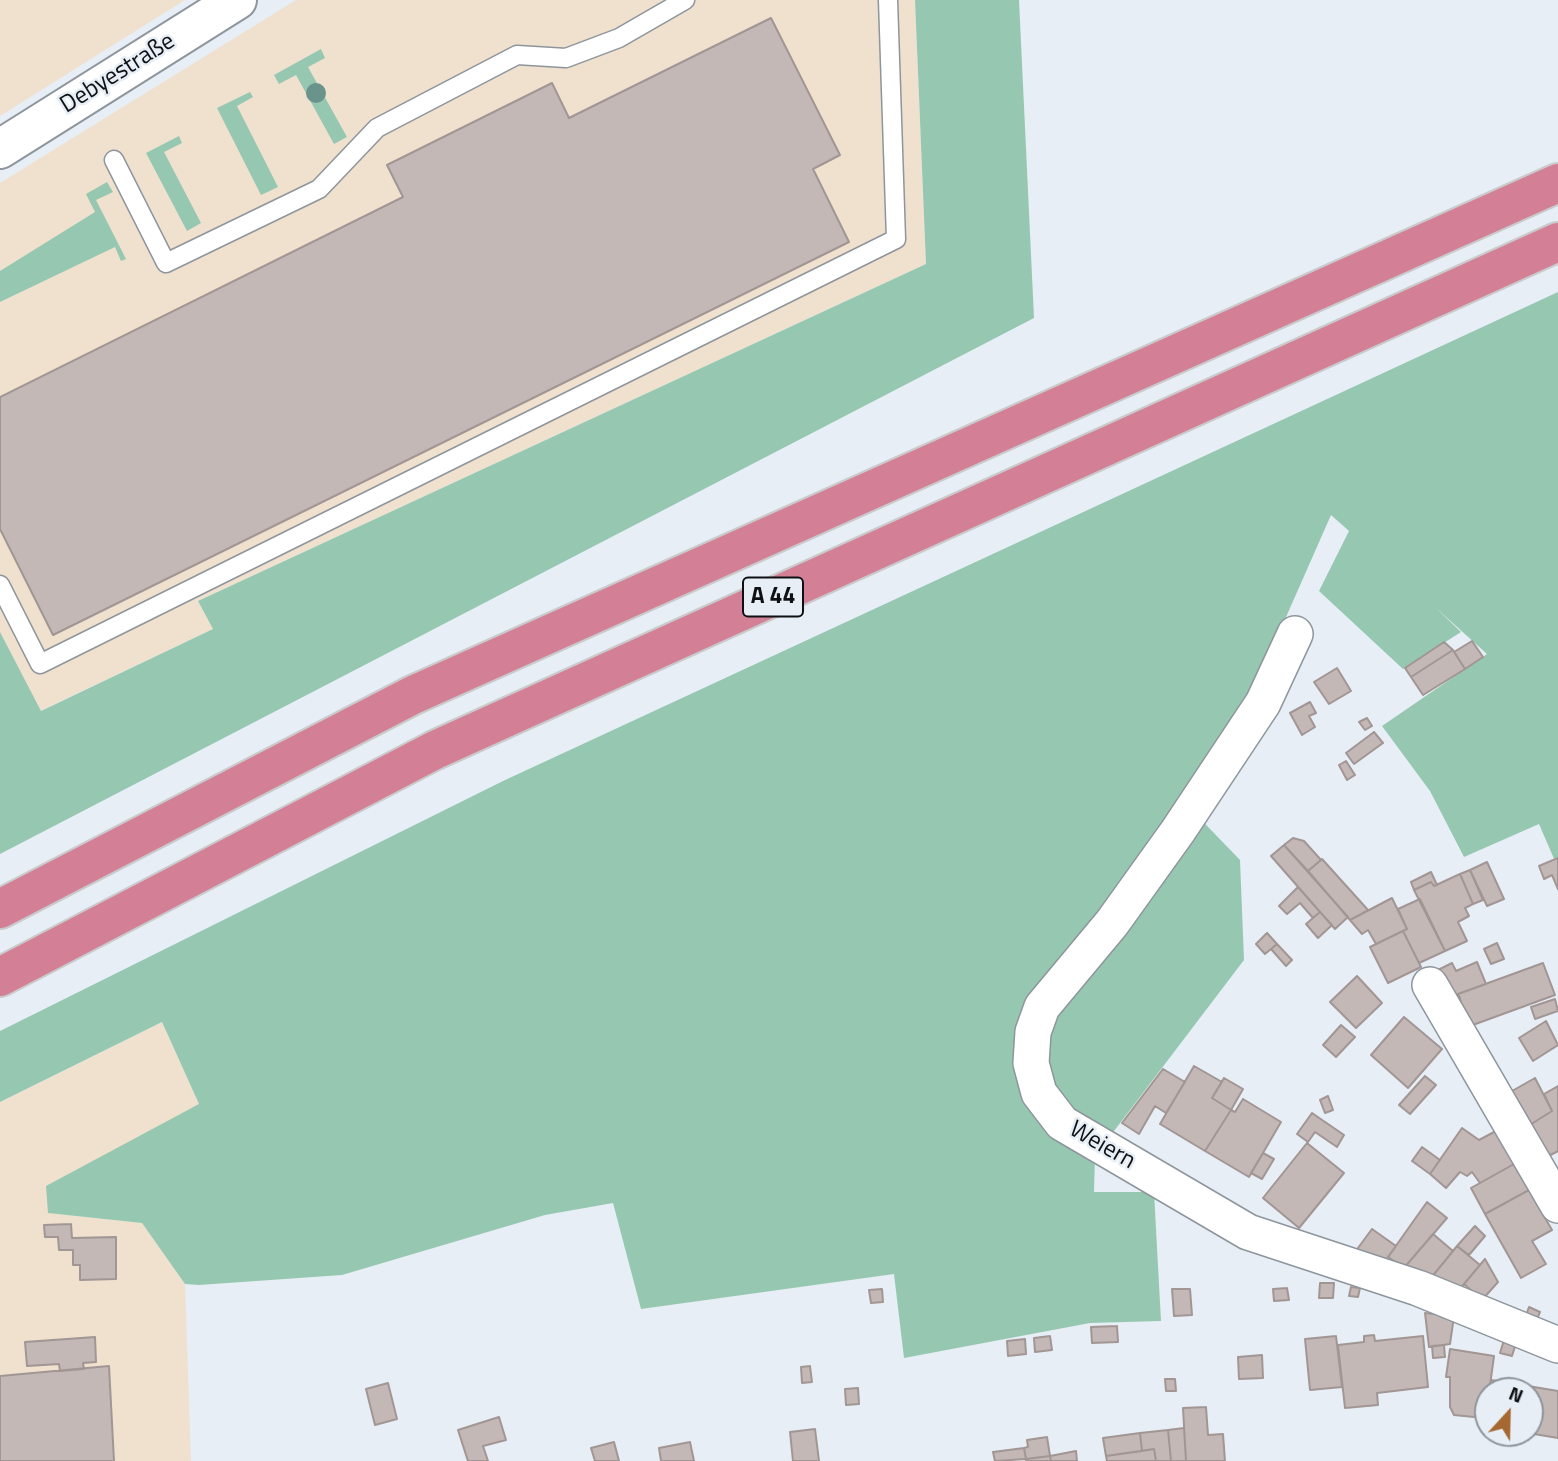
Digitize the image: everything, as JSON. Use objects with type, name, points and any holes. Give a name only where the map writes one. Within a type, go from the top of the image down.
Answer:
[{"type":"highway","name":"A 44","points":[[0,909],[413,695],[1558,183]]},
{"type":"highway","name":"A 44","points":[[0,977],[435,750],[1558,242]]},
{"type":"main road","name":"Debyestraße","points":[[0,149],[237,0]]},
{"type":"street","name":"Weiern","points":[[1295,634],[1263,703],[1178,831],[1112,923],[1042,1007],[1033,1032],[1031,1063],[1039,1093],[1062,1123],[1248,1232],[1418,1288],[1558,1345]]},
{"type":"street","points":[[1430,985],[1558,1205]]},
{"type":"lane","points":[[114,160],[166,263],[318,189],[377,128],[517,55],[566,58],[618,38],[685,0]]},
{"type":"lane","points":[[0,585],[40,664],[896,239],[888,0]]},
{"type":"shaded area","points":[[0,0],[185,0],[0,116]]},
{"type":"shaded area","points":[[296,0],[915,0],[926,264],[198,601],[213,629],[40,711],[0,632],[0,183]]},
{"type":"shaded area","points":[[162,1022],[199,1104],[49,1213],[142,1223],[185,1284],[191,1461],[0,1461],[0,1102]]},
{"type":"green space","points":[[915,0],[1019,0],[1034,318],[0,854],[0,632],[41,711],[213,629],[198,601],[926,264]]},
{"type":"green space","points":[[321,49],[325,58],[308,67],[347,137],[334,144],[296,75],[279,84],[274,75]]},
{"type":"green space","points":[[250,92],[253,97],[237,106],[278,187],[261,195],[217,108]]},
{"type":"green space","points":[[179,136],[182,143],[164,152],[201,223],[187,231],[146,153]]},
{"type":"green space","points":[[107,182],[113,192],[96,200],[126,259],[121,261],[115,247],[0,302],[0,271],[95,212],[86,194]]},
{"type":"green space","points":[[1558,292],[1558,868],[1539,824],[1464,857],[1430,791],[1382,726],[1487,654],[1435,607],[1461,632],[1403,669],[1319,591],[1349,531],[1331,515],[1242,717],[1185,803],[1240,860],[1244,960],[1095,1156],[1094,1192],[1154,1192],[1161,1321],[1090,1323],[904,1358],[894,1274],[641,1309],[613,1203],[545,1215],[342,1275],[199,1285],[185,1284],[142,1223],[48,1213],[46,1186],[199,1104],[162,1022],[0,1102],[0,1031],[503,781]]},
{"type":"building","points":[[771,18],[840,155],[813,169],[849,242],[53,635],[0,529],[0,397],[403,197],[387,165],[552,83],[569,118]]},
{"type":"building","points":[[1472,641],[1483,657],[1465,669],[1454,652]]},
{"type":"building","points":[[1444,642],[1453,650],[1411,677],[1405,668]]},
{"type":"building","points":[[1453,650],[1465,669],[1423,695],[1411,677]]},
{"type":"building","points":[[1337,668],[1351,691],[1329,704],[1314,682]]},
{"type":"building","points":[[1310,702],[1316,713],[1309,716],[1315,727],[1302,735],[1290,713]]},
{"type":"building","points":[[1367,718],[1372,726],[1365,730],[1359,722]]},
{"type":"building","points":[[1374,732],[1383,743],[1354,764],[1346,753]]},
{"type":"building","points":[[1346,761],[1355,775],[1347,780],[1339,765]]},
{"type":"building","points":[[1293,838],[1304,841],[1321,860],[1308,871],[1284,845]]},
{"type":"building","points":[[1284,845],[1348,917],[1335,929],[1271,856]]},
{"type":"building","points":[[1558,858],[1558,889],[1552,875],[1544,879],[1539,866]]},
{"type":"building","points":[[1322,859],[1368,910],[1350,920],[1308,871]]},
{"type":"building","points":[[1487,862],[1504,899],[1487,906],[1470,870]]},
{"type":"building","points":[[1470,870],[1483,900],[1473,904],[1460,874]]},
{"type":"building","points":[[1431,872],[1437,885],[1434,886],[1431,882],[1414,890],[1411,882]]},
{"type":"building","points":[[1460,874],[1473,904],[1465,908],[1469,916],[1458,922],[1467,941],[1445,951],[1414,890],[1431,882],[1434,886]]},
{"type":"building","points":[[1298,887],[1320,912],[1313,918],[1300,903],[1287,914],[1279,906]]},
{"type":"building","points":[[1392,898],[1407,929],[1376,944],[1368,930],[1362,934],[1350,920]]},
{"type":"building","points":[[1420,899],[1445,951],[1419,963],[1403,931],[1407,929],[1398,909]]},
{"type":"building","points":[[1320,912],[1332,925],[1318,938],[1306,924]]},
{"type":"building","points":[[1403,931],[1421,967],[1388,983],[1370,947]]},
{"type":"building","points":[[1267,933],[1277,944],[1265,954],[1256,944]]},
{"type":"building","points":[[1497,943],[1504,959],[1491,964],[1484,949]]},
{"type":"building","points":[[1277,944],[1292,960],[1286,966],[1271,949]]},
{"type":"building","points":[[1477,962],[1486,984],[1458,994],[1460,998],[1453,1000],[1438,970],[1452,963],[1456,971]]},
{"type":"building","points":[[1543,963],[1555,995],[1470,1026],[1458,994]]},
{"type":"building","points":[[1357,976],[1382,1003],[1356,1028],[1330,1002]]},
{"type":"building","points":[[1555,999],[1558,1011],[1535,1019],[1531,1007]]},
{"type":"building","points":[[1404,1017],[1442,1049],[1408,1088],[1371,1055]]},
{"type":"building","points":[[1546,1021],[1558,1045],[1533,1061],[1519,1038]]},
{"type":"building","points":[[1341,1025],[1355,1037],[1336,1057],[1323,1045]]},
{"type":"building","points":[[1194,1066],[1222,1082],[1212,1098],[1231,1110],[1205,1151],[1160,1124]]},
{"type":"building","points":[[1163,1069],[1185,1082],[1166,1113],[1155,1106],[1139,1134],[1122,1123]]},
{"type":"building","points":[[1425,1076],[1436,1085],[1410,1114],[1399,1105]]},
{"type":"building","points":[[1224,1078],[1243,1089],[1231,1110],[1212,1098]]},
{"type":"building","points":[[1535,1078],[1552,1111],[1525,1128],[1505,1095]]},
{"type":"building","points":[[1558,1086],[1558,1151],[1543,1159],[1525,1128],[1552,1111],[1544,1094]]},
{"type":"building","points":[[1328,1096],[1333,1110],[1325,1113],[1320,1100]]},
{"type":"building","points":[[1243,1099],[1281,1122],[1249,1177],[1205,1151],[1231,1110],[1235,1112]]},
{"type":"building","points":[[1312,1113],[1344,1135],[1337,1147],[1315,1132],[1308,1142],[1297,1134]]},
{"type":"building","points":[[1462,1128],[1479,1140],[1496,1131],[1514,1164],[1480,1183],[1472,1172],[1467,1176],[1460,1172],[1446,1188],[1430,1174]]},
{"type":"building","points":[[1307,1143],[1344,1173],[1299,1228],[1263,1198]]},
{"type":"building","points":[[1422,1147],[1440,1160],[1430,1174],[1412,1161]]},
{"type":"building","points":[[1263,1153],[1274,1159],[1262,1179],[1251,1173]]},
{"type":"building","points":[[1514,1164],[1529,1190],[1485,1214],[1471,1188]]},
{"type":"building","points":[[1529,1190],[1552,1230],[1532,1241],[1546,1264],[1521,1278],[1485,1214]]},
{"type":"building","points":[[1427,1202],[1447,1218],[1404,1268],[1388,1257]]},
{"type":"building","points":[[71,1224],[72,1238],[116,1237],[116,1279],[80,1280],[80,1265],[73,1265],[73,1250],[59,1250],[58,1237],[45,1237],[44,1225]]},
{"type":"building","points":[[1475,1226],[1485,1236],[1469,1255],[1457,1246]]},
{"type":"building","points":[[1372,1229],[1396,1246],[1379,1270],[1355,1252]]},
{"type":"building","points":[[1433,1234],[1453,1251],[1431,1278],[1404,1268]]},
{"type":"building","points":[[1457,1246],[1480,1265],[1459,1290],[1431,1278]]},
{"type":"building","points":[[1485,1259],[1498,1282],[1482,1300],[1464,1284]]},
{"type":"building","points":[[1320,1283],[1334,1283],[1333,1298],[1319,1298]]},
{"type":"building","points":[[1351,1287],[1360,1288],[1358,1297],[1349,1296]]},
{"type":"building","points":[[1287,1288],[1289,1300],[1274,1301],[1273,1289]]},
{"type":"building","points":[[882,1289],[883,1302],[871,1303],[869,1290]]},
{"type":"building","points":[[1172,1289],[1190,1289],[1192,1315],[1174,1316]]},
{"type":"building","points":[[1529,1307],[1540,1312],[1536,1322],[1525,1318]]},
{"type":"building","points":[[1425,1313],[1454,1316],[1450,1344],[1429,1347]]},
{"type":"building","points":[[1117,1326],[1118,1342],[1092,1343],[1091,1327]]},
{"type":"building","points":[[1374,1335],[1375,1341],[1423,1336],[1428,1387],[1377,1393],[1378,1405],[1345,1408],[1338,1345],[1364,1342],[1364,1336]]},
{"type":"building","points":[[1050,1336],[1052,1350],[1035,1352],[1034,1338]]},
{"type":"building","points":[[1336,1336],[1342,1387],[1310,1390],[1305,1339]]},
{"type":"building","points":[[95,1337],[96,1362],[83,1363],[84,1369],[60,1371],[59,1364],[27,1366],[25,1342]]},
{"type":"building","points":[[1025,1339],[1026,1354],[1008,1356],[1007,1341]]},
{"type":"building","points":[[1504,1340],[1516,1343],[1512,1356],[1500,1353]]},
{"type":"building","points":[[1444,1345],[1445,1357],[1433,1358],[1432,1346]]},
{"type":"building","points":[[1450,1349],[1494,1356],[1491,1377],[1474,1377],[1474,1417],[1454,1415],[1450,1407],[1450,1377],[1446,1377]]},
{"type":"building","points":[[1262,1355],[1263,1378],[1239,1379],[1238,1357]]},
{"type":"building","points":[[109,1366],[114,1461],[0,1461],[0,1376]]},
{"type":"building","points":[[810,1366],[812,1382],[802,1383],[801,1367]]},
{"type":"building","points":[[1165,1379],[1175,1379],[1176,1391],[1166,1391]]},
{"type":"building","points":[[388,1383],[397,1419],[375,1425],[366,1389]]},
{"type":"building","points":[[858,1388],[859,1404],[846,1405],[845,1389]]},
{"type":"building","points":[[1544,1389],[1558,1391],[1558,1438],[1544,1436]]},
{"type":"building","points":[[1206,1407],[1208,1435],[1223,1434],[1225,1461],[1186,1461],[1183,1408]]},
{"type":"building","points":[[499,1417],[506,1440],[483,1446],[488,1461],[468,1461],[458,1430]]},
{"type":"building","points":[[1184,1428],[1186,1461],[1171,1461],[1168,1430]]},
{"type":"building","points":[[815,1429],[819,1461],[793,1461],[790,1432]]},
{"type":"building","points":[[1168,1430],[1171,1461],[1156,1461],[1154,1449],[1142,1451],[1140,1433]]},
{"type":"building","points":[[1140,1433],[1142,1451],[1106,1456],[1103,1438]]},
{"type":"building","points":[[1047,1437],[1050,1456],[1026,1459],[1024,1448],[1028,1447],[1027,1440]]},
{"type":"building","points":[[614,1442],[619,1461],[595,1461],[591,1448]]},
{"type":"building","points":[[690,1442],[694,1461],[661,1461],[659,1448]]},
{"type":"building","points":[[1024,1448],[1026,1459],[995,1461],[993,1452]]},
{"type":"building","points":[[1154,1449],[1156,1461],[1107,1461],[1106,1456]]},
{"type":"building","points":[[1076,1451],[1077,1461],[1051,1461],[1050,1456]]},
{"type":"building","points":[[1050,1456],[1051,1461],[1026,1461],[1026,1459]]}]
